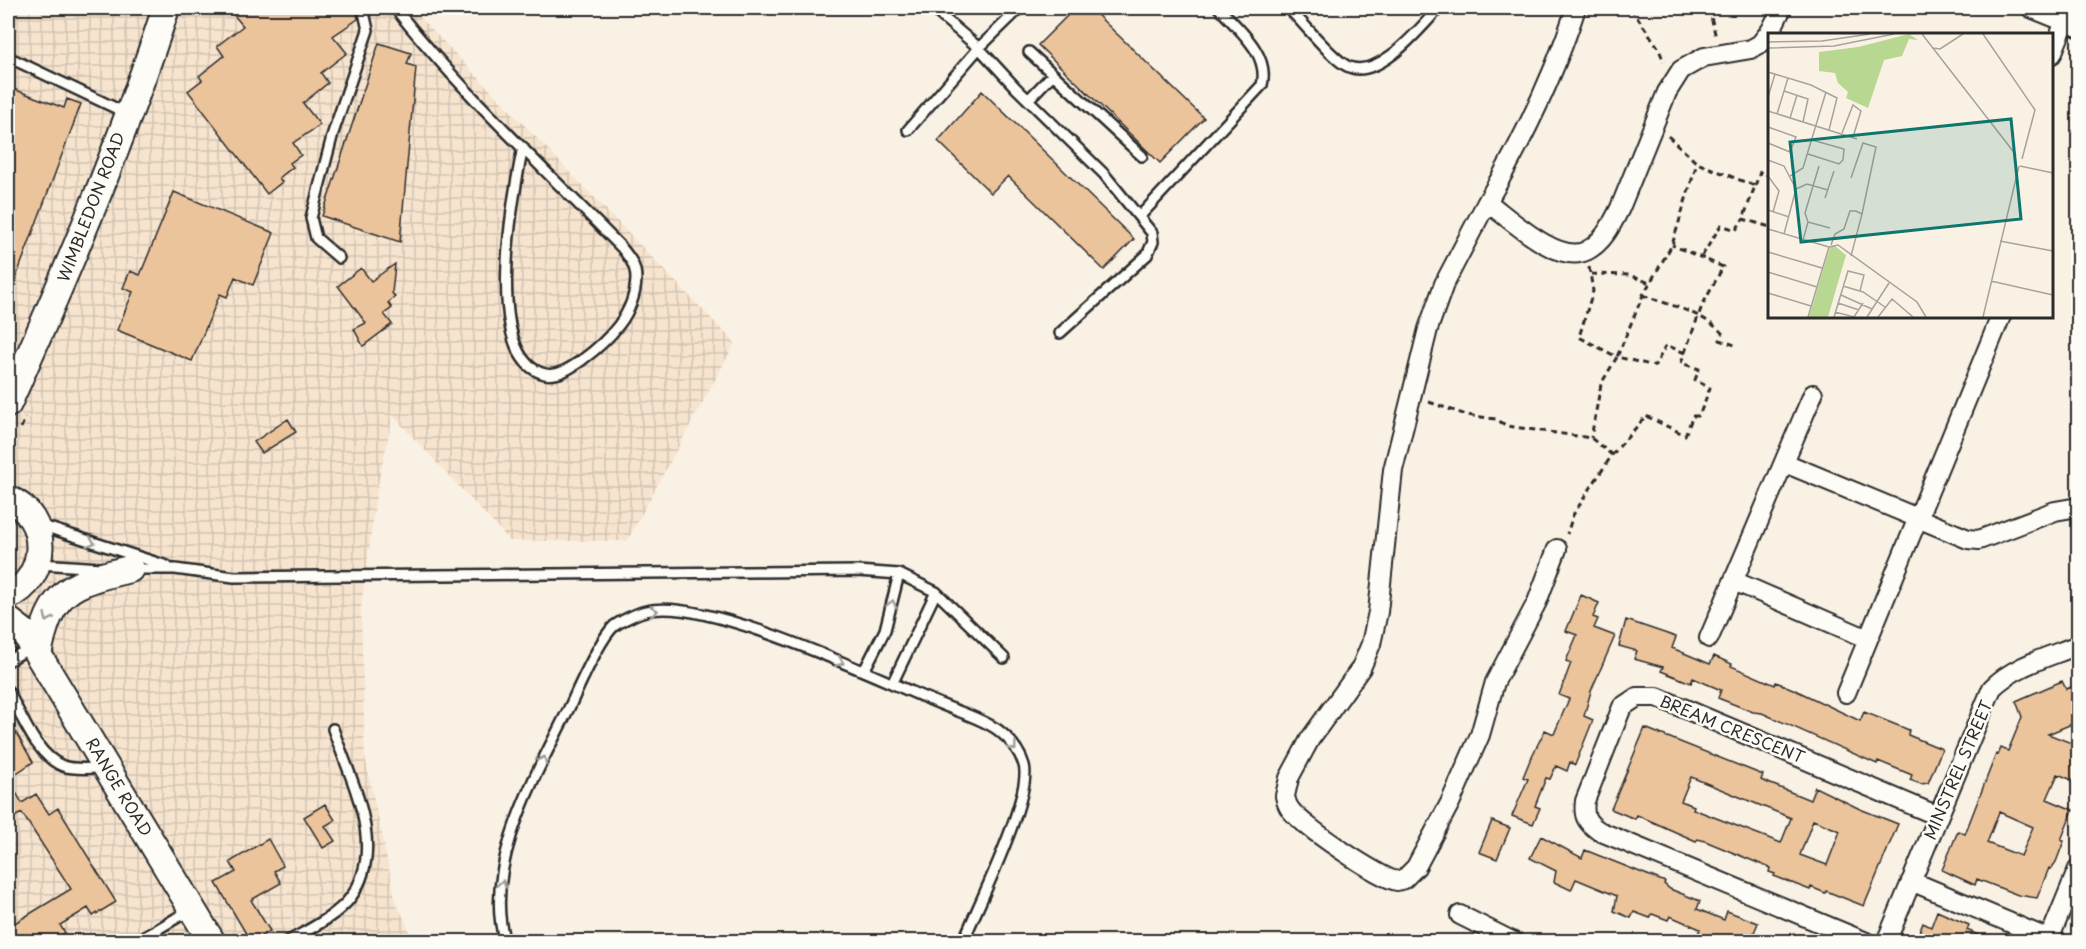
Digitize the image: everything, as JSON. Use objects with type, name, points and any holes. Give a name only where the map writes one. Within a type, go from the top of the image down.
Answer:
[{"type":"main road","name":"WIMBLEDON ROAD","points":[[8,404],[65,276],[128,114],[166,8]]},
{"type":"main road","points":[[10,492],[35,524],[40,550],[38,564],[15,592]]},
{"type":"main road","points":[[26,638],[42,630],[51,610],[66,592],[84,580],[130,569]]},
{"type":"main road","name":"RANGE ROAD","points":[[15,592],[26,638],[212,942]]},
{"type":"street","points":[[1557,549],[1537,602],[1495,682],[1480,735],[1450,803],[1412,872],[1397,881],[1382,876],[1311,829],[1294,814],[1286,802],[1289,778],[1310,739],[1361,668],[1371,644],[1378,612],[1393,470],[1428,329],[1468,234],[1509,164],[1550,79],[1576,8]]},
{"type":"street","points":[[1769,33],[1782,8]]},
{"type":"street","points":[[2031,8],[2072,24],[2053,52]]},
{"type":"street","points":[[1486,202],[1553,249],[1567,254],[1584,253],[1601,240],[1620,208],[1674,80],[1692,62],[1751,49],[1760,44],[1768,34]]},
{"type":"street","points":[[1846,693],[2000,318]]},
{"type":"street","points":[[1709,638],[1814,394]]},
{"type":"street","points":[[1785,463],[1968,539],[1979,540],[2055,511],[2079,507]]},
{"type":"street","points":[[1734,581],[1868,639]]},
{"type":"street","name":"MINSTREL STREET","points":[[1886,942],[1992,688],[2002,678],[2018,670],[2079,645]]},
{"type":"street","name":"BREAM CRESCENT","points":[[1866,942],[1599,831],[1587,822],[1583,811],[1585,801],[1622,707],[1636,697],[1657,697],[1938,816]]},
{"type":"street","points":[[1911,881],[2048,940],[2079,868]]},
{"type":"street","points":[[1460,915],[1495,938],[1514,942]]},
{"type":"lane","points":[[339,258],[316,238],[312,218],[333,133],[368,30],[363,8]]},
{"type":"lane","points":[[395,8],[434,58],[524,147],[621,247],[634,265],[636,272],[631,300],[621,324],[607,341],[569,369],[553,374],[545,374],[529,365],[510,326],[507,242],[512,202],[524,147]]},
{"type":"lane","points":[[932,8],[979,48],[1028,100],[1104,174],[1152,233],[1153,242],[1148,255],[1060,333]]},
{"type":"lane","points":[[908,130],[979,48],[1020,8]]},
{"type":"lane","points":[[1140,216],[1262,85],[1264,70],[1262,59],[1219,8]]},
{"type":"lane","points":[[1288,8],[1337,58],[1348,67],[1358,69],[1379,64],[1407,42],[1439,8]]},
{"type":"lane","points":[[1029,52],[1142,156]]},
{"type":"lane","points":[[8,57],[128,114]]},
{"type":"lane","points":[[1028,100],[1053,74]]},
{"type":"lane","points":[[35,524],[176,569]]},
{"type":"lane","points":[[38,564],[176,569],[234,577],[858,571],[899,574],[936,592],[1004,658]]},
{"type":"lane","points":[[864,671],[885,630],[899,574]]},
{"type":"lane","points":[[893,682],[936,592]]},
{"type":"lane","points":[[505,942],[500,894],[518,813],[588,667],[614,626],[645,611],[686,610],[731,621],[893,682],[998,729],[1015,746],[1025,767],[1025,786],[1014,820],[963,942]]},
{"type":"lane","points":[[8,661],[26,638]]},
{"type":"lane","points":[[8,691],[42,749],[52,759],[69,767],[107,768]]},
{"type":"lane","points":[[287,942],[337,910],[351,898],[361,880],[366,858],[365,822],[333,729]]},
{"type":"lane","points":[[136,942],[192,909]]},
{"type":"path","points":[[1631,8],[1658,47],[1674,80]]},
{"type":"path","points":[[1709,8],[1721,54]]},
{"type":"path","points":[[1655,125],[1697,163],[1755,186]]},
{"type":"path","points":[[1591,438],[1601,384],[1617,357],[1643,295],[1672,245],[1697,163]]},
{"type":"path","points":[[1701,256],[1721,225],[1736,231],[1743,219],[1760,172],[1768,175]]},
{"type":"path","points":[[1743,219],[1768,226]]},
{"type":"path","points":[[1557,549],[1563,543],[1573,515],[1612,455],[1646,416],[1685,435],[1693,416],[1699,416],[1710,387],[1695,380],[1699,369],[1681,363],[1698,317],[1723,267],[1672,245]]},
{"type":"path","points":[[1584,253],[1591,274],[1593,291],[1579,337],[1617,357],[1654,366],[1666,345],[1685,353]]},
{"type":"path","points":[[1591,274],[1629,275],[1650,284]]},
{"type":"path","points":[[1643,295],[1717,327],[1722,333],[1720,340],[1738,346]]},
{"type":"path","points":[[1413,396],[1466,416],[1486,420],[1496,418],[1507,426],[1591,438],[1612,455]]},
{"type":"shaded area","points":[[8,8],[411,8],[735,343],[627,541],[510,541],[393,416],[377,489],[361,608],[365,757],[396,901],[412,937],[409,941],[8,941]]},
{"type":"building","points":[[228,8],[356,8],[358,19],[333,36],[347,53],[321,73],[328,83],[303,103],[320,125],[293,143],[301,155],[290,163],[293,167],[279,178],[282,182],[267,194],[188,91],[202,80],[199,76],[224,56],[217,46],[243,26]]},
{"type":"building","points":[[1075,8],[1090,8],[1204,118],[1160,163],[1038,45]]},
{"type":"building","points":[[379,43],[411,53],[407,64],[416,67],[400,242],[322,216]]},
{"type":"building","points":[[8,87],[64,108],[67,99],[81,104],[9,296]]},
{"type":"building","points":[[982,91],[1134,239],[1104,270],[1008,176],[991,193],[938,141]]},
{"type":"building","points":[[174,192],[274,233],[253,285],[235,277],[227,297],[220,294],[192,361],[117,330],[133,292],[123,288],[130,271],[140,275]]},
{"type":"building","points":[[395,264],[392,293],[395,297],[388,303],[392,308],[384,314],[392,324],[363,346],[354,329],[366,323],[338,286],[361,268],[371,281]]},
{"type":"building","points":[[288,419],[296,432],[262,453],[254,442]]},
{"type":"building","points":[[1581,595],[1599,603],[1593,617],[1598,619],[1594,628],[1615,636],[1591,691],[1584,716],[1593,720],[1575,765],[1570,762],[1567,771],[1556,766],[1550,779],[1546,778],[1535,806],[1540,808],[1533,824],[1512,816],[1528,779],[1523,777],[1530,760],[1545,730],[1554,734],[1569,699],[1559,695],[1571,663],[1566,661],[1577,635],[1566,631]]},
{"type":"building","points":[[1626,620],[1676,637],[1672,648],[1710,664],[1714,656],[1732,664],[1731,666],[1775,685],[1776,682],[1793,689],[1860,721],[1864,712],[1909,730],[1908,735],[1942,749],[1928,783],[1921,784],[1910,780],[1912,775],[1878,761],[1877,764],[1762,713],[1753,712],[1718,698],[1721,690],[1693,678],[1691,683],[1661,671],[1663,667],[1634,659],[1637,651],[1619,646]]},
{"type":"building","points":[[2062,681],[2066,689],[2079,684],[2079,721],[2048,734],[2079,746],[2079,783],[2058,774],[2047,799],[2073,810],[2061,840],[2064,841],[2056,862],[2051,869],[2049,868],[2037,898],[2018,895],[1977,879],[1975,885],[1942,870],[1958,831],[1965,834],[1996,754],[1998,755],[2001,748],[2008,751],[2022,717],[2016,701]],"holes":[[[1999,812],[2033,827],[2021,856],[1987,843]]]},
{"type":"building","points":[[8,719],[33,762],[8,779]]},
{"type":"building","points":[[1645,728],[1763,775],[1761,780],[1810,800],[1815,787],[1898,824],[1864,906],[1826,891],[1825,893],[1811,887],[1810,890],[1774,876],[1775,874],[1769,872],[1770,868],[1705,841],[1698,839],[1696,841],[1637,815],[1635,819],[1611,809]],"holes":[[[1691,777],[1791,818],[1781,843],[1693,809],[1694,806],[1681,801]],[[1813,820],[1840,831],[1827,865],[1800,855]]]},
{"type":"building","points":[[8,779],[22,803],[36,794],[49,814],[58,808],[116,902],[93,916],[88,908],[60,925],[65,933],[51,942],[8,942],[8,927],[71,889],[22,813],[8,820]]},
{"type":"building","points":[[325,804],[335,820],[325,826],[335,841],[323,848],[304,817]]},
{"type":"building","points":[[1492,821],[1510,828],[1497,859],[1479,852]]},
{"type":"building","points":[[1541,836],[1582,858],[1585,850],[1665,882],[1664,884],[1670,889],[1700,901],[1697,909],[1724,920],[1727,911],[1758,923],[1750,942],[1709,942],[1697,937],[1700,929],[1670,916],[1668,920],[1652,914],[1650,918],[1634,912],[1631,918],[1614,911],[1617,896],[1576,879],[1571,890],[1554,882],[1556,871],[1530,858]]},
{"type":"building","points":[[268,839],[283,866],[274,871],[281,883],[251,900],[270,931],[251,942],[216,883],[236,872],[230,862]]},
{"type":"building","points":[[1937,911],[1969,925],[1967,930],[1994,942],[1959,942],[1940,934],[1937,942],[1915,942],[1923,923],[1931,927]]}]
